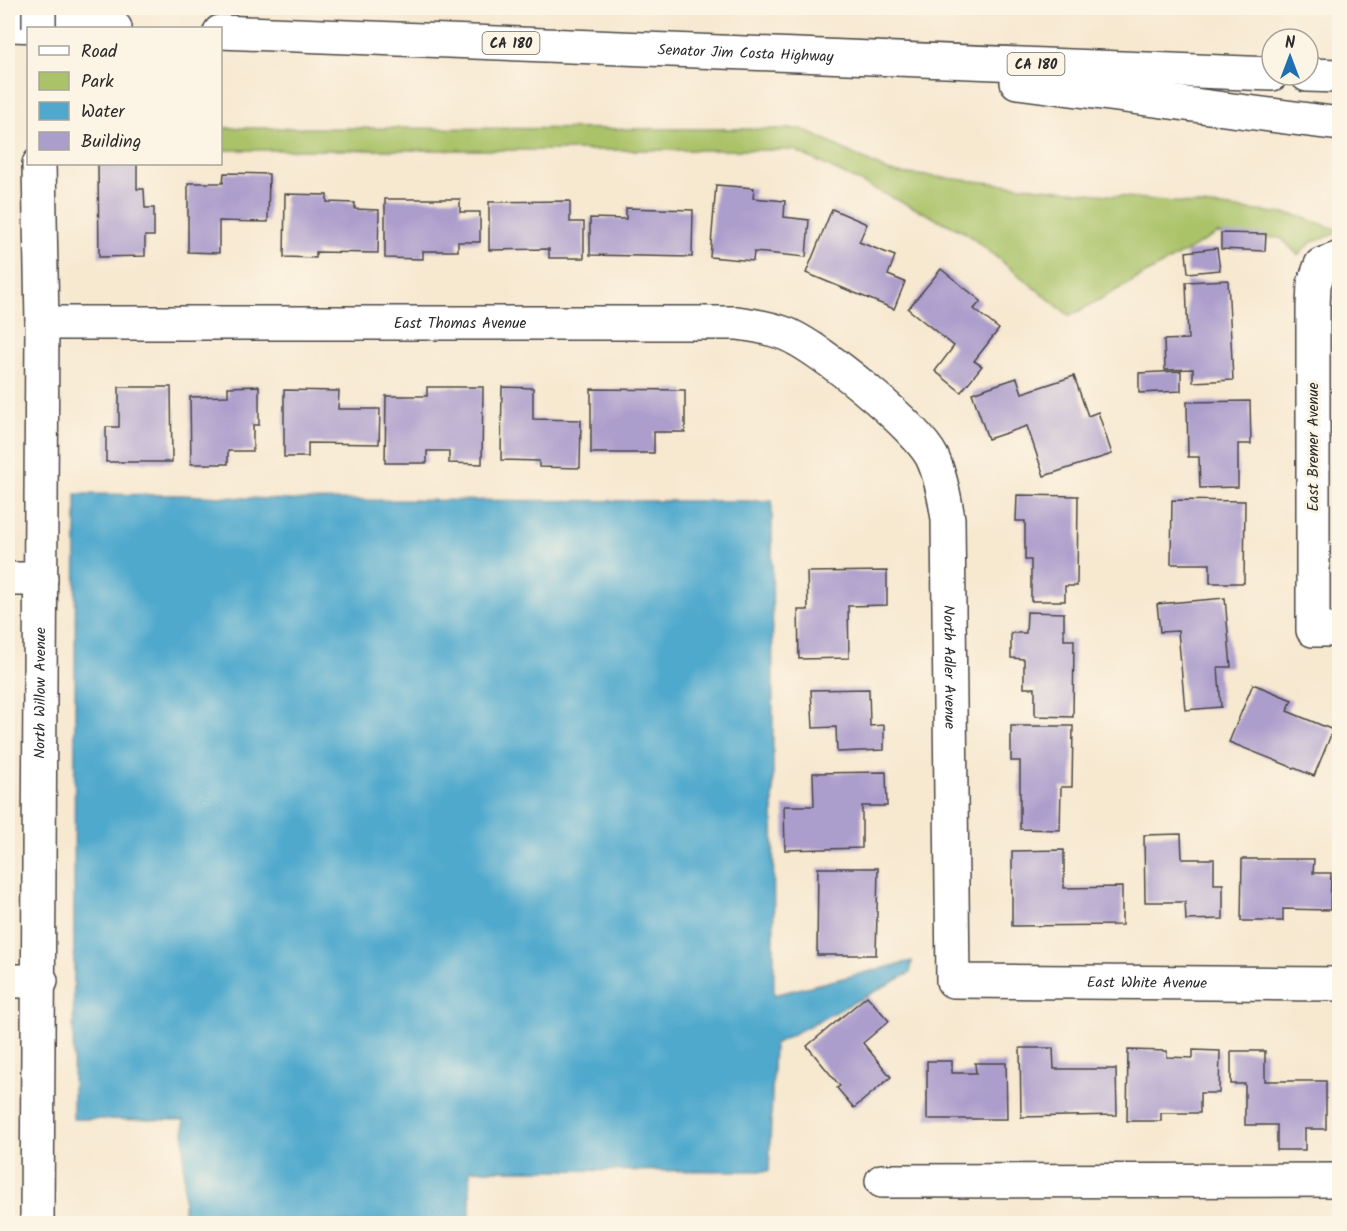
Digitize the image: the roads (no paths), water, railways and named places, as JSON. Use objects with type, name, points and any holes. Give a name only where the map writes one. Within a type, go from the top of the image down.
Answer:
[{"type":"main road","points":[[39,8],[39,27]]},
{"type":"main road","points":[[8,24],[88,27]]},
{"type":"main road","name":"Senator Jim Costa Highway","points":[[222,32],[1260,73]]},
{"type":"main road","points":[[801,54],[1340,124]]},
{"type":"main road","points":[[1320,75],[1340,76]]},
{"type":"main road","name":"North Willow Avenue","points":[[37,1224],[42,323],[39,165]]},
{"type":"main road","name":"East Bremer Avenue","points":[[1326,630],[1313,307],[1314,284],[1330,262]]},
{"type":"main road","name":"East Thomas Avenue","points":[[42,323],[737,323],[786,334],[808,346],[861,388]]},
{"type":"main road","name":"North Adler Avenue","points":[[861,388],[913,432],[932,457],[943,491],[948,519],[953,981]]},
{"type":"main road","points":[[8,579],[41,579]]},
{"type":"main road","points":[[8,981],[40,981]]},
{"type":"main road","name":"East White Avenue","points":[[953,981],[1340,984]]},
{"type":"main road","points":[[882,1181],[1340,1180]]},
{"type":"water","points":[[76,494],[181,495],[290,500],[772,501],[774,995],[912,961],[910,973],[774,1044],[769,1171],[470,1170],[470,1223],[184,1223],[184,1120],[73,1119]]}]
